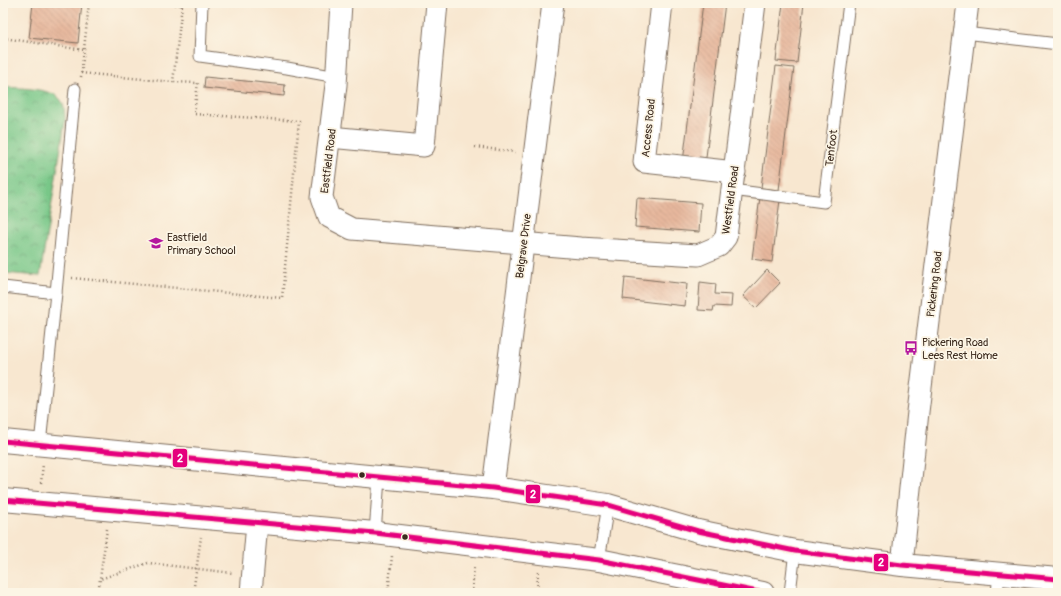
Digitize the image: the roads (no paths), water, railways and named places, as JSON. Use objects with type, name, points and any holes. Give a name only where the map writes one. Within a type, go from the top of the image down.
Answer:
[{"type":"main road","points":[[3,441],[42,450],[493,488],[608,505],[698,532],[795,551],[902,565],[998,583],[1058,579]]},
{"type":"main road","points":[[3,500],[257,523],[387,542],[599,560],[763,593]]},
{"type":"street","name":"Eastfield Road","points":[[341,3],[337,78],[322,196],[329,217],[352,229],[523,243]]},
{"type":"street","points":[[330,138],[424,146],[437,3]]},
{"type":"street","name":"Belgrave Drive","points":[[493,488],[553,3]]},
{"type":"street","name":"Access Road","points":[[662,3],[644,162],[734,181]]},
{"type":"street","name":"Westfield Road","points":[[523,243],[698,255],[719,246],[726,237],[755,3]]},
{"type":"street","name":"Pickering Road","points":[[902,565],[918,412],[968,3]]},
{"type":"street","points":[[252,584],[257,523]]},
{"type":"lane","points":[[202,3],[200,56],[287,68],[337,78]]},
{"type":"lane","name":"Tenfoot","points":[[734,181],[824,202],[850,3]]},
{"type":"lane","points":[[964,33],[1058,44]]},
{"type":"lane","points":[[42,450],[56,293],[78,85]]},
{"type":"lane","points":[[3,287],[56,293]]},
{"type":"lane","points":[[379,478],[387,542]]},
{"type":"lane","points":[[599,560],[608,505]]},
{"type":"lane","points":[[790,593],[795,551]]},
{"type":"place","name":"Eastfield Primary School","points":[[156,243]]},
{"type":"place","name":"Pickering Road Lees Rest Home","points":[[911,348]]}]
